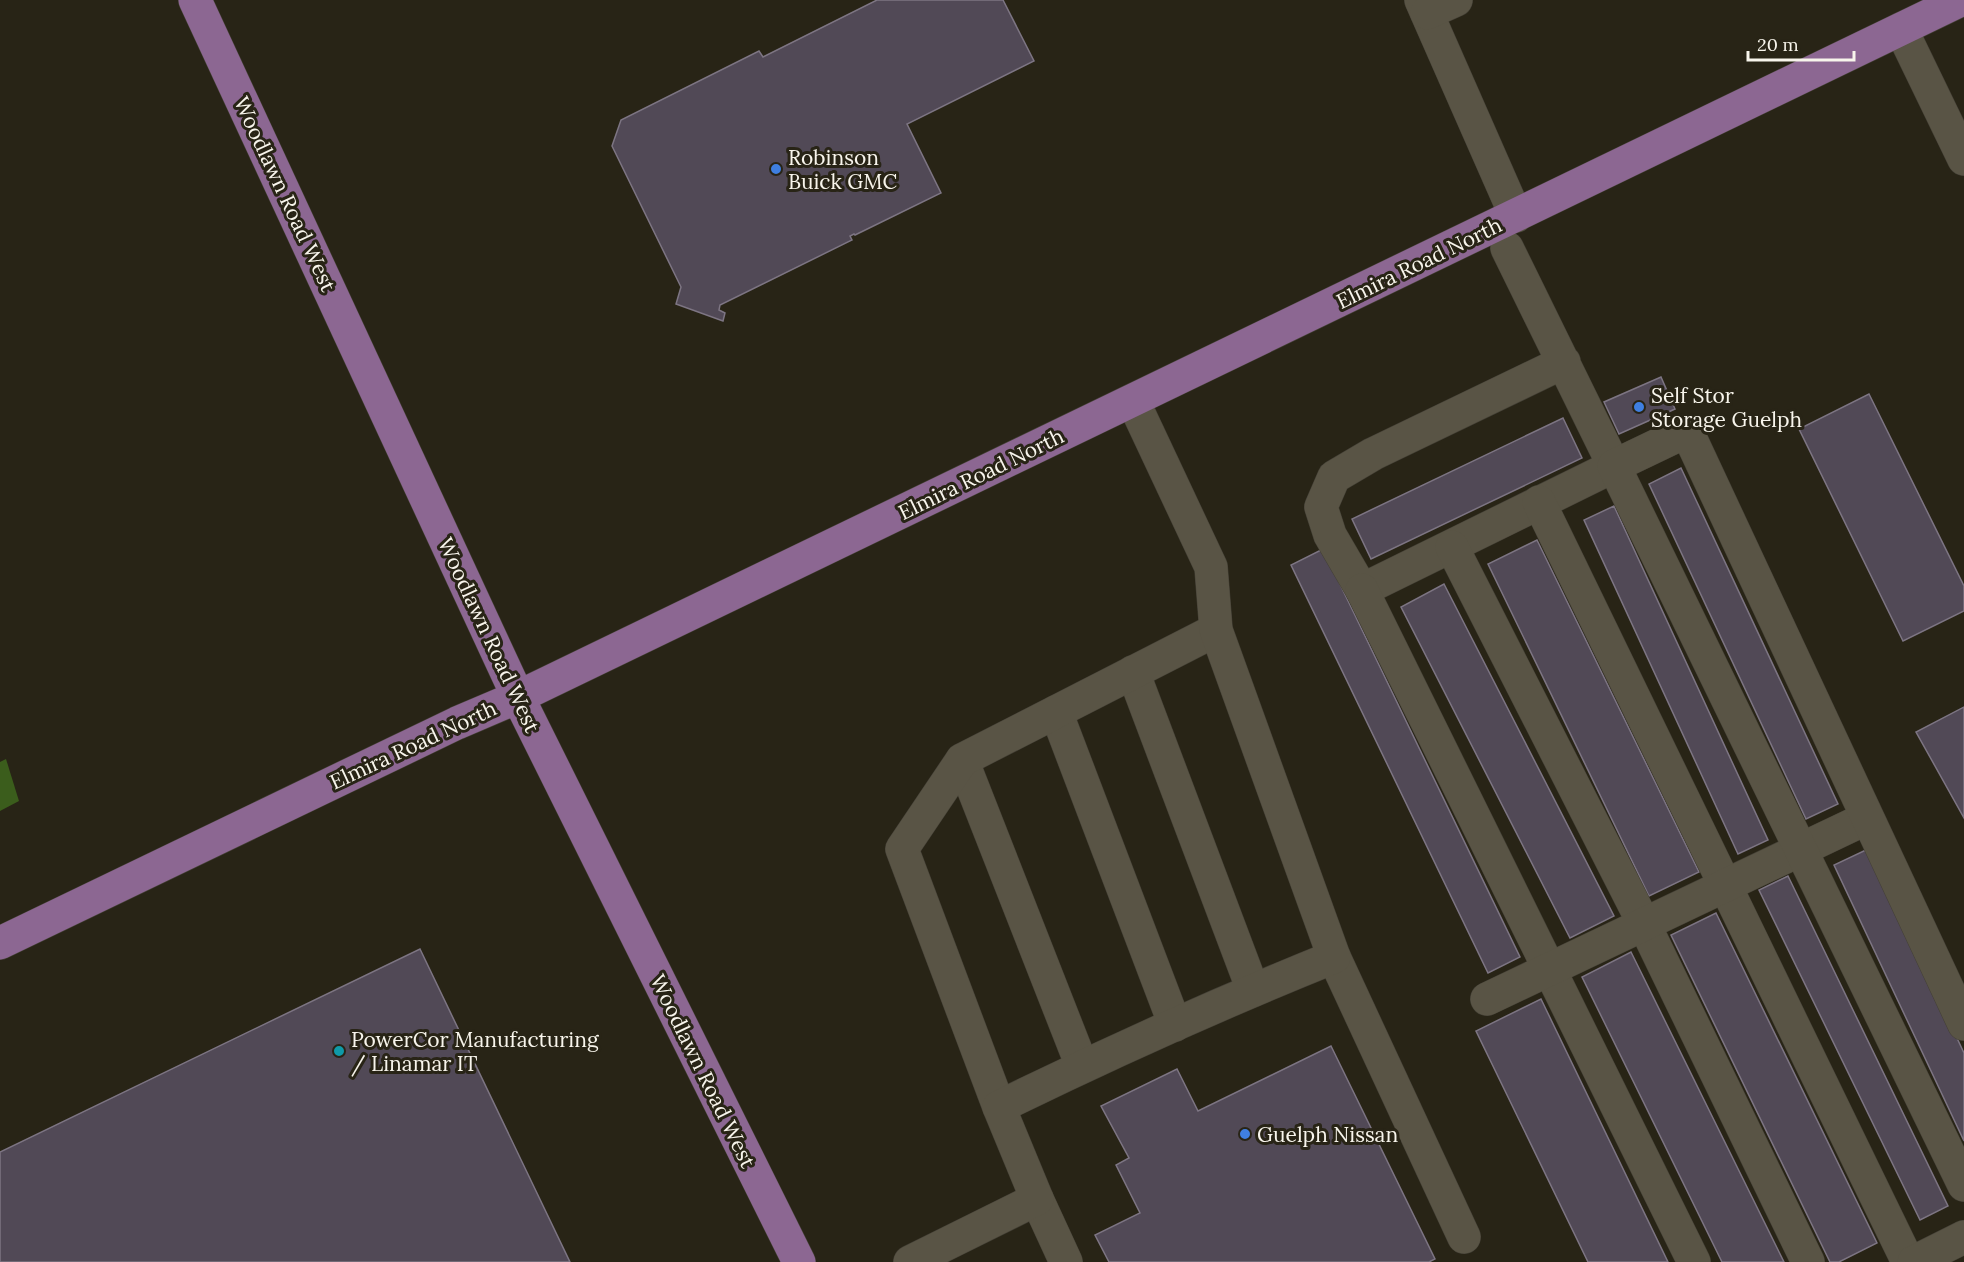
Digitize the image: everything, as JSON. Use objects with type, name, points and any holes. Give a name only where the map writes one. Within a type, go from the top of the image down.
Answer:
[{"type":"main road","name":"Woodlawn Road West","points":[[195,0],[518,697],[799,1262]]},
{"type":"main road","name":"Elmira Road North","points":[[0,944],[1133,401],[1960,0]]},
{"type":"lane","points":[[1456,0],[1424,7],[1516,216]]},
{"type":"lane","points":[[1901,29],[1964,159]]},
{"type":"lane","points":[[1507,248],[1964,1185]]},
{"type":"lane","points":[[1564,362],[1373,454],[1334,477],[1322,507],[1330,535],[1362,590],[1694,1262]]},
{"type":"lane","points":[[1133,401],[1211,567],[1216,630],[1334,957],[1464,1237]]},
{"type":"lane","points":[[1362,590],[1687,430],[1964,1024]]},
{"type":"lane","points":[[1539,502],[1908,1262]]},
{"type":"lane","points":[[1452,547],[1644,924],[1808,1262]]},
{"type":"lane","points":[[1066,1262],[999,1107],[902,849],[962,760],[1216,630]]},
{"type":"lane","points":[[1133,672],[1253,990]]},
{"type":"lane","points":[[1056,712],[1175,1025]]},
{"type":"lane","points":[[962,760],[1083,1066]]},
{"type":"lane","points":[[1487,999],[1867,818]]},
{"type":"lane","points":[[999,1107],[1083,1066],[1253,990],[1334,957]]},
{"type":"lane","points":[[910,1262],[1037,1199]]},
{"type":"lane","points":[[1914,1262],[1964,1237]]},
{"type":"green space","points":[[6,759],[19,801],[0,811],[0,762]]},
{"type":"building","name":"Robinson Buick GMC","points":[[877,0],[1003,0],[1034,61],[907,124],[941,193],[850,236],[852,240],[720,305],[719,310],[725,313],[723,321],[676,304],[681,287],[612,146],[621,120],[759,51],[763,57]]},
{"type":"building","points":[[1661,377],[1675,409],[1619,434],[1604,402]]},
{"type":"building","points":[[1869,394],[1964,586],[1964,611],[1903,641],[1799,429]]},
{"type":"building","points":[[1563,418],[1582,458],[1371,559],[1352,519]]},
{"type":"building","points":[[1681,468],[1838,804],[1806,819],[1649,484]]},
{"type":"building","points":[[1614,506],[1768,840],[1738,854],[1584,520]]},
{"type":"building","points":[[1537,540],[1699,872],[1649,896],[1488,564]]},
{"type":"building","points":[[1323,549],[1520,957],[1488,973],[1291,565]]},
{"type":"building","points":[[1444,584],[1614,916],[1570,938],[1401,607]]},
{"type":"building","points":[[1964,707],[1964,818],[1916,732]]},
{"type":"building","points":[[1868,849],[1964,1053],[1964,1141],[1834,865]]},
{"type":"building","points":[[1788,876],[1948,1206],[1920,1220],[1759,890]]},
{"type":"building","points":[[1716,913],[1877,1243],[1839,1262],[1830,1262],[1671,935]]},
{"type":"building","name":"PowerCor Manufacturing / Linamar IT","points":[[420,949],[570,1262],[0,1262],[0,1152]]},
{"type":"building","points":[[1631,952],[1784,1262],[1722,1262],[1582,977]]},
{"type":"building","points":[[1541,999],[1668,1262],[1588,1262],[1476,1031]]},
{"type":"building","name":"Guelph Nissan","points":[[1331,1046],[1435,1259],[1429,1262],[1109,1262],[1095,1235],[1140,1213],[1116,1165],[1129,1158],[1101,1106],[1177,1069],[1198,1111]]},
{"type":"place","name":"Robinson Buick GMC","points":[[776,169]]},
{"type":"place","name":"Self Stor Storage Guelph","points":[[1639,407]]},
{"type":"place","name":"PowerCor Manufacturing / Linamar IT","points":[[339,1051]]},
{"type":"place","name":"Guelph Nissan","points":[[1245,1134]]}]
